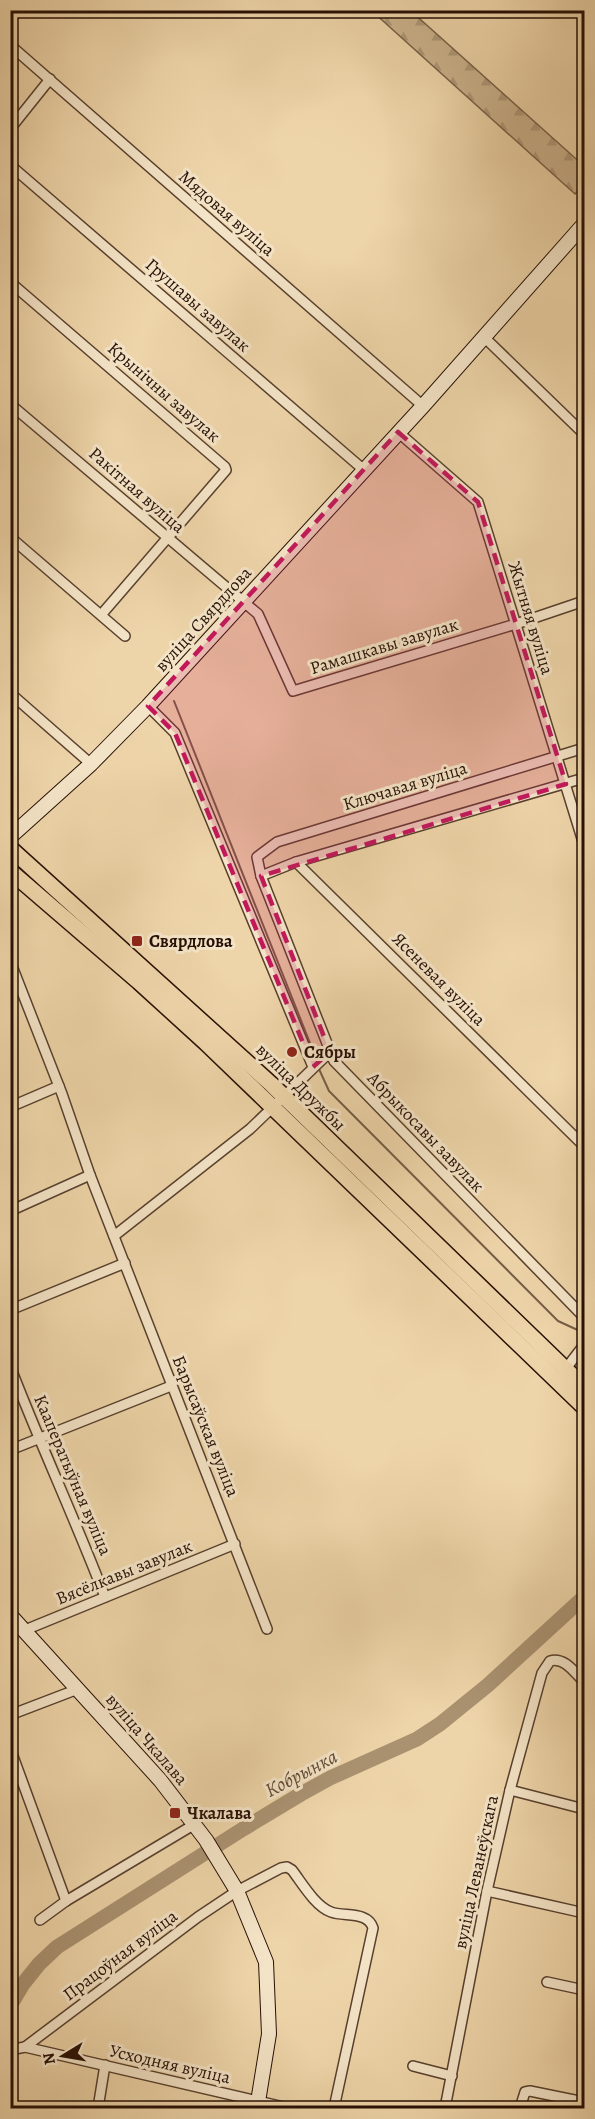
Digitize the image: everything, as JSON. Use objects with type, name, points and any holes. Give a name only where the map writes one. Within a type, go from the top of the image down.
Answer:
[{"type":"main road","name":"вуліца Дружбы","points":[[10,848],[148,971],[494,1320],[561,1374],[585,1387]]},
{"type":"main road","points":[[10,858],[41,884],[69,902]]},
{"type":"main road","name":"вуліца Дружбы","points":[[10,871],[206,1043],[291,1111],[325,1144],[348,1159],[561,1374],[585,1407]]},
{"type":"street","name":"Мядовая вуліца","points":[[10,45],[418,411]]},
{"type":"street","points":[[10,129],[50,79]]},
{"type":"street","name":"Грушавы завулак","points":[[10,165],[364,470]]},
{"type":"street","name":"вуліца Свярдлова","points":[[10,837],[91,764],[148,706],[418,411],[585,224]]},
{"type":"street","name":"Крынічны завулак","points":[[10,282],[225,467],[226,470],[168,538]]},
{"type":"street","points":[[484,337],[585,434]]},
{"type":"street","name":"Ракітная вуліца","points":[[10,404],[242,602]]},
{"type":"street","name":"Жытняя вуліца","points":[[398,432],[478,502],[585,845]]},
{"type":"street","points":[[10,537],[125,636]]},
{"type":"street","points":[[101,615],[168,538]]},
{"type":"street","name":"Рамашкавы завулак","points":[[242,602],[258,614],[293,691],[585,601]]},
{"type":"street","points":[[10,693],[91,764]]},
{"type":"street","points":[[148,706],[175,733],[313,1067]]},
{"type":"street","name":"Ключавая вуліца","points":[[261,876],[257,857],[277,842],[585,748]]},
{"type":"street","points":[[261,876],[296,862],[585,778]]},
{"type":"street","name":"Ясеневая вуліца","points":[[296,862],[585,1146]]},
{"type":"street","name":"Абрыкосавы завулак","points":[[261,876],[334,1061],[585,1317]]},
{"type":"street","name":"Барысаўская вуліца","points":[[10,961],[171,1386],[267,1629]]},
{"type":"street","points":[[114,1236],[220,1154],[330,1052]]},
{"type":"street","points":[[10,1107],[59,1086]]},
{"type":"street","points":[[10,1211],[90,1175]]},
{"type":"street","points":[[10,1310],[125,1263]]},
{"type":"street","points":[[561,1374],[585,1345]]},
{"type":"street","name":"Кааператыўная вуліца","points":[[10,1366],[38,1439],[75,1519],[105,1597]]},
{"type":"street","points":[[10,1450],[171,1386]]},
{"type":"street","name":"Вясёлкавы завулак","points":[[25,1630],[235,1544]]},
{"type":"street","name":"вуліца Чкалава","points":[[10,1615],[160,1780],[195,1824],[237,1891],[266,1962],[269,2034],[257,2105]]},
{"type":"street","name":"вуліца Леванеўскага","points":[[445,2109],[487,1891],[510,1790],[545,1666],[550,1661],[564,1662],[585,1682]]},
{"type":"street","points":[[10,1715],[78,1689]]},
{"type":"street","points":[[10,1748],[66,1900]]},
{"type":"street","points":[[510,1790],[585,1809]]},
{"type":"street","points":[[40,1920],[66,1900],[195,1824]]},
{"type":"street","name":"Працоўная вуліца","points":[[25,2047],[198,1917],[237,1891],[281,1868],[286,1868],[292,1870],[320,1905],[330,1912],[366,1918],[371,1922],[373,1928],[334,2109]]},
{"type":"street","points":[[487,1891],[585,1913]]},
{"type":"street","points":[[547,1982],[585,1990]]},
{"type":"street","points":[[10,2053],[15,2049],[25,2047]]},
{"type":"street","name":"Усходняя вуліца","points":[[25,2047],[257,2105],[288,2109]]},
{"type":"street","points":[[98,2109],[105,2066]]},
{"type":"street","points":[[413,2066],[452,2076]]},
{"type":"street","points":[[520,2109],[522,2096],[525,2092],[530,2091],[585,2102]]},
{"type":"highlighted area","points":[[398,432],[478,502],[566,784],[261,876],[330,1052],[313,1067],[175,733],[148,706]]},
{"type":"green space","points":[[372,11],[411,11],[584,166],[584,183],[575,194]]},
{"type":"waterway","points":[[174,701],[312,1048]]},
{"type":"waterway","points":[[319,1069],[329,1091],[558,1321],[582,1332]]},
{"type":"waterway","name":"Кобрынка","points":[[10,2006],[23,1984],[57,1947],[301,1794],[330,1778],[417,1739],[440,1724],[488,1685],[584,1597]]},
{"type":"place","name":"Свярдлова","points":[[137,941]]},
{"type":"place","name":"Сябры","points":[[292,1052]]},
{"type":"place","name":"Чкалава","points":[[175,1813]]}]
